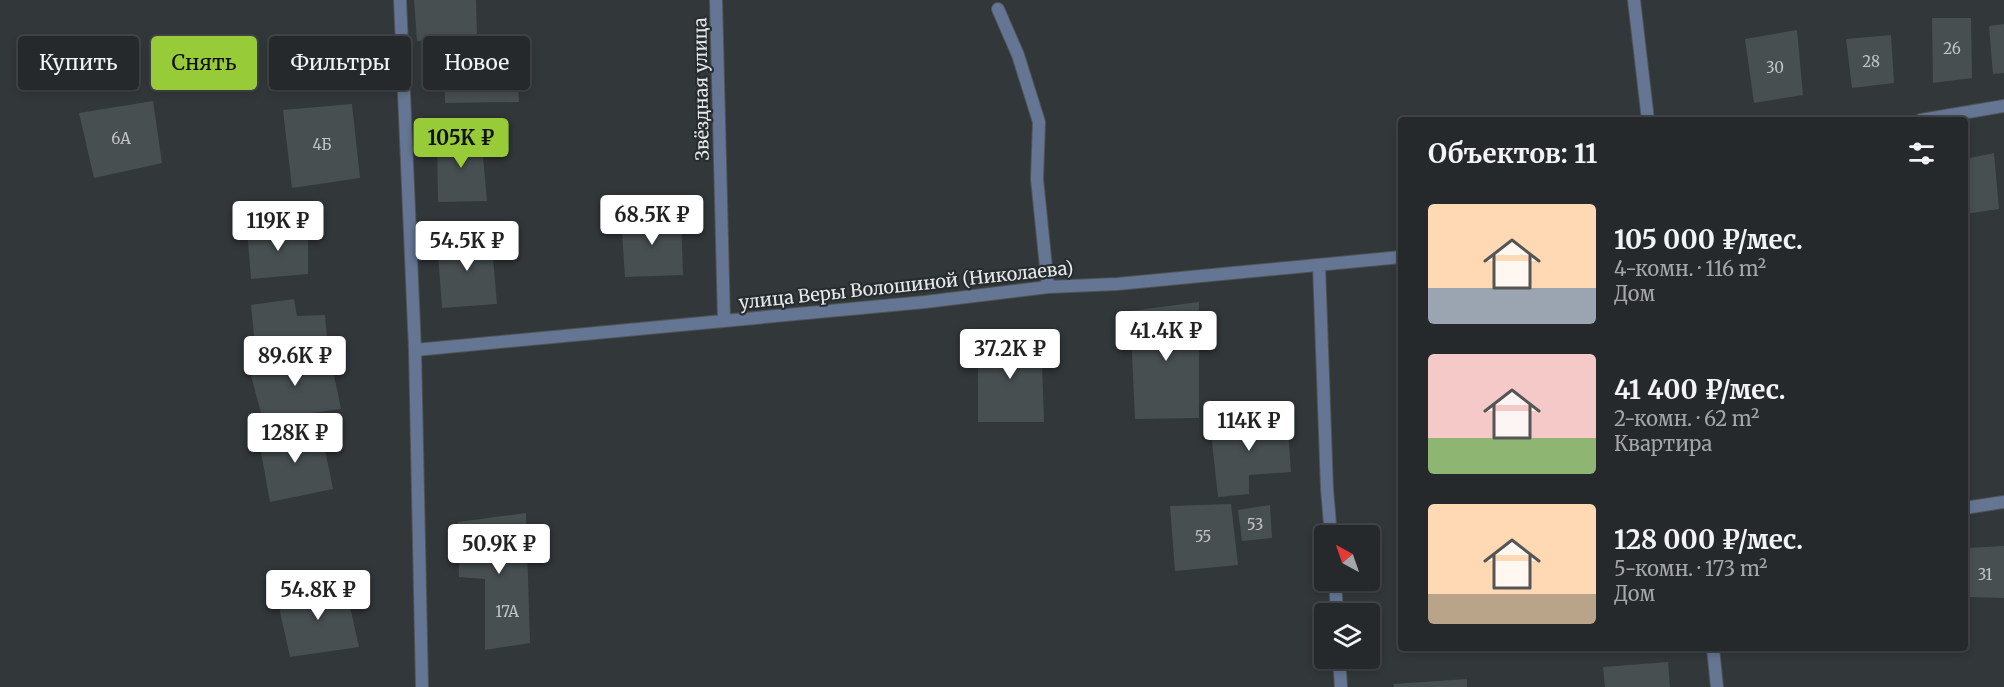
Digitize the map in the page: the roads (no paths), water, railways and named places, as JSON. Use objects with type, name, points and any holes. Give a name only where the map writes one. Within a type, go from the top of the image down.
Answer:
[{"type":"street","points":[[400,0],[415,350],[422,687]]},
{"type":"street","name":"Звёздная улица","points":[[717,0],[724,321]]},
{"type":"street","points":[[1634,0],[1648,117]]},
{"type":"street","points":[[998,9],[1018,55],[1039,122],[1037,179],[1048,287]]},
{"type":"street","points":[[1939,117],[2004,106]]},
{"type":"street","name":"улица Веры Волошиной (Николаева)","points":[[415,350],[925,302],[1048,287],[1117,284],[1398,257]]},
{"type":"street","points":[[1319,265],[1330,525]]},
{"type":"street","points":[[1968,508],[2004,502]]},
{"type":"street","points":[[1713,651],[1717,687]]},
{"type":"street","points":[[1340,669],[1341,687]]}]
